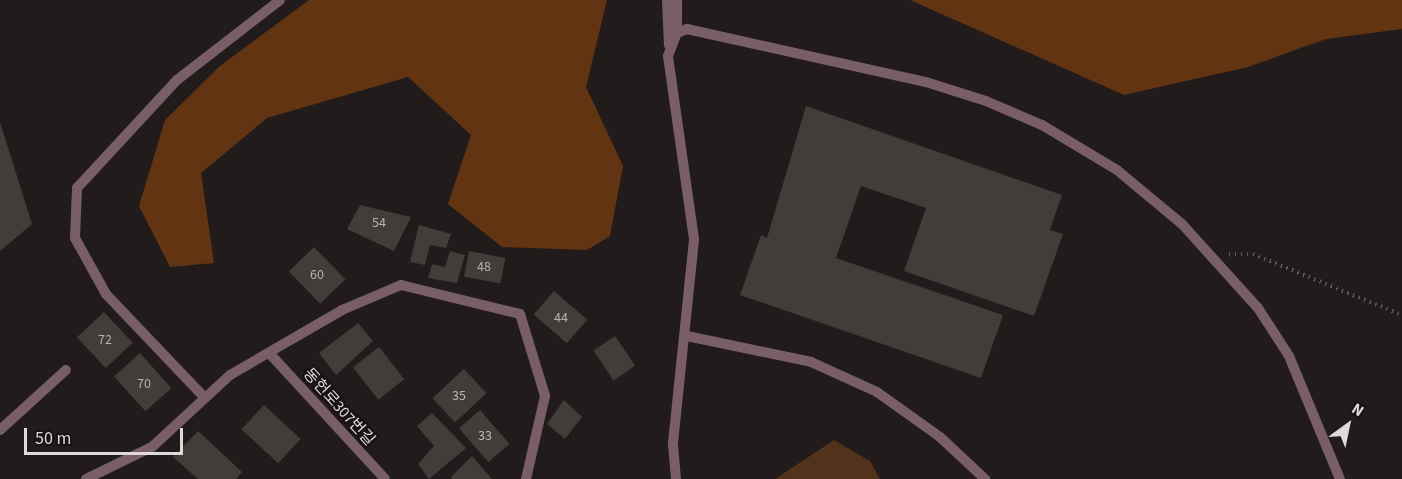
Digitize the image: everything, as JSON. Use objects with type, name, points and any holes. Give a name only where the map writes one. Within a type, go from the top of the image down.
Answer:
[{"type":"lane","points":[[204,397],[106,294],[75,238],[77,188],[177,80],[280,0]]},
{"type":"lane","points":[[667,0],[669,48],[693,216],[687,336],[674,443],[676,479]]},
{"type":"lane","points":[[669,48],[677,33],[677,0]]},
{"type":"lane","points":[[677,33],[714,33],[926,81],[1013,110],[1117,170],[1216,259],[1258,308],[1289,356],[1340,479]]},
{"type":"lane","points":[[86,479],[152,447],[230,375],[271,355],[342,310],[400,285],[520,314],[545,396],[526,479]]},
{"type":"lane","points":[[687,336],[811,362],[877,392],[940,437],[985,479]]},
{"type":"lane","name":"동헌로307번길","points":[[271,355],[385,479]]},
{"type":"lane","points":[[0,430],[66,370]]},
{"type":"path","points":[[1216,259],[1220,253],[1253,254],[1402,315]]},
{"type":"shaded area","points":[[309,0],[607,0],[586,87],[623,166],[610,236],[587,250],[502,247],[448,204],[471,135],[408,77],[267,118],[201,173],[214,263],[170,267],[139,206],[165,120],[220,66]]},
{"type":"shaded area","points":[[910,0],[1402,0],[1402,29],[1326,39],[1248,67],[1124,95]]},
{"type":"shaded area","points":[[834,440],[870,461],[880,479],[775,479]]},
{"type":"building","points":[[806,106],[1062,195],[1050,230],[1063,234],[1034,316],[904,271],[926,208],[861,186],[836,258],[1003,315],[981,378],[740,295],[761,235],[767,238]]},
{"type":"building","points":[[0,122],[32,224],[0,251]]},
{"type":"building","points":[[360,205],[411,217],[394,251],[347,229]]},
{"type":"building","points":[[419,225],[451,234],[446,248],[430,245],[425,265],[410,262]]},
{"type":"building","points":[[314,247],[345,279],[320,304],[289,271]]},
{"type":"building","points":[[450,251],[465,255],[457,283],[428,278],[432,264],[445,267]]},
{"type":"building","points":[[469,251],[505,258],[500,284],[464,277]]},
{"type":"building","points":[[554,291],[587,320],[567,343],[534,314]]},
{"type":"building","points":[[104,312],[133,343],[106,368],[77,337]]},
{"type":"building","points":[[358,323],[373,341],[336,375],[319,353]]},
{"type":"building","points":[[615,336],[635,366],[614,380],[593,351]]},
{"type":"building","points":[[379,347],[404,379],[378,400],[353,367]]},
{"type":"building","points":[[140,353],[171,388],[145,411],[114,376]]},
{"type":"building","points":[[464,369],[487,393],[455,422],[433,398]]},
{"type":"building","points":[[564,400],[582,417],[565,439],[547,424]]},
{"type":"building","points":[[264,405],[301,439],[278,463],[241,429]]},
{"type":"building","points":[[480,410],[510,444],[488,462],[459,428]]},
{"type":"building","points":[[432,413],[466,448],[429,479],[418,464],[434,446],[417,426]]},
{"type":"building","points":[[198,431],[242,472],[236,479],[198,479],[173,457]]},
{"type":"building","points":[[472,456],[492,479],[452,479],[451,477]]}]
